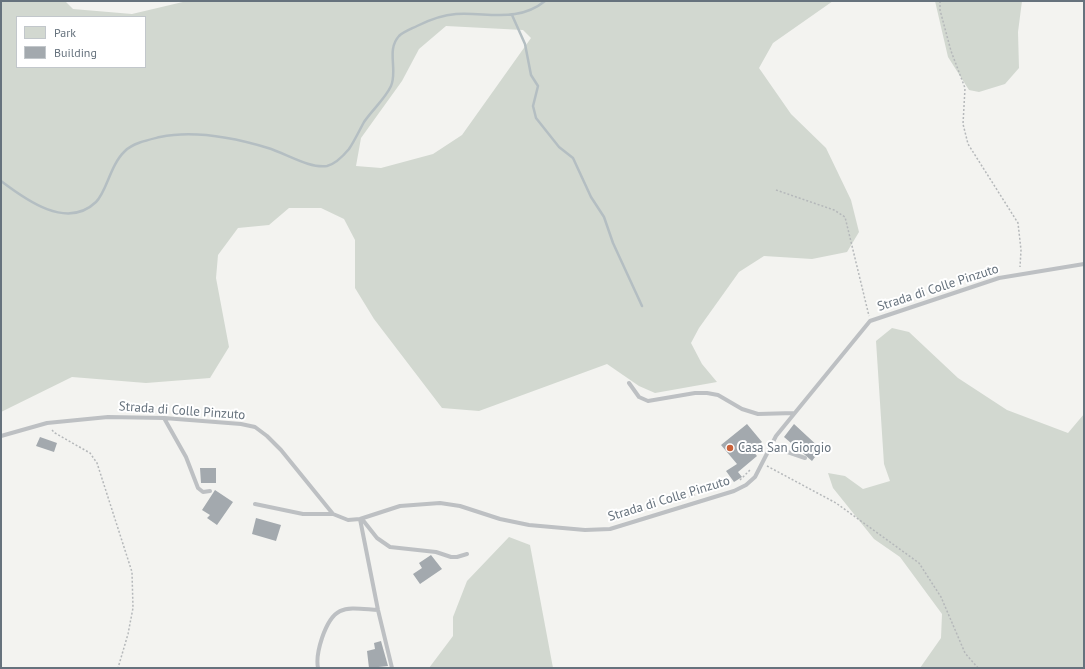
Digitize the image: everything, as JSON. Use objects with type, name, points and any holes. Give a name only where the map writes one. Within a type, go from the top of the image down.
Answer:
[{"type":"lane","name":"Strada di Colle Pinzuto","points":[[1,436],[47,423],[108,417],[164,418],[241,424],[255,427],[267,436],[281,450],[334,514],[348,520],[361,519],[400,506],[440,503],[460,506],[500,519],[529,525],[585,530],[610,529],[734,491],[746,485],[755,477],[762,466],[770,446],[776,436],[870,322],[884,315],[993,280],[1020,273],[1084,264]]},
{"type":"lane","points":[[629,382],[639,397],[648,401],[695,393],[707,393],[718,395],[742,409],[758,414],[794,413]]},
{"type":"lane","points":[[164,418],[186,457],[198,488],[203,492],[210,491]]},
{"type":"lane","points":[[770,446],[805,458]]},
{"type":"lane","points":[[255,504],[303,514],[334,514]]},
{"type":"lane","points":[[361,519],[376,538],[390,547],[436,552],[450,557],[457,557],[467,554]]},
{"type":"lane","points":[[361,519],[378,610],[392,668]]},
{"type":"lane","points":[[318,668],[318,648],[327,623],[335,613],[354,609],[378,610]]},
{"type":"path","points":[[940,1],[940,10],[951,51],[965,88],[963,124],[968,144],[1018,223],[1021,250],[1020,273]]},
{"type":"path","points":[[776,190],[834,210],[845,217],[870,322]]},
{"type":"path","points":[[47,423],[55,434],[90,453],[97,463],[132,572],[133,608],[118,668]]},
{"type":"path","points":[[735,483],[750,470],[762,466],[836,503],[919,563],[941,597],[965,653],[978,668]]},
{"type":"path","points":[[674,501],[730,485]]},
{"type":"green space","points":[[1,1],[65,1],[73,9],[132,14],[187,1],[833,1],[773,43],[759,68],[791,114],[826,148],[851,200],[859,232],[847,252],[812,259],[764,256],[739,272],[699,328],[691,343],[702,364],[717,382],[655,393],[639,386],[607,364],[479,411],[442,408],[374,319],[355,288],[355,240],[344,219],[321,208],[289,208],[269,225],[238,228],[218,255],[216,278],[229,347],[210,378],[146,383],[72,377],[1,412]],"holes":[[[446,26],[523,30],[531,38],[462,135],[433,154],[381,168],[356,166],[361,138],[402,81],[419,49]]]},
{"type":"green space","points":[[935,1],[1022,1],[1018,32],[1019,68],[1005,84],[979,92],[969,90],[948,57]]},
{"type":"green space","points":[[892,328],[909,332],[958,378],[1007,410],[1068,433],[1084,414],[1084,668],[920,668],[941,638],[942,614],[900,557],[874,539],[833,488],[828,473],[845,476],[863,489],[890,481],[884,464],[876,341]]},
{"type":"green space","points":[[509,537],[530,545],[553,668],[429,668],[453,636],[453,617],[467,581]]},
{"type":"building","name":"Casa San Giorgio","points":[[747,424],[762,442],[752,450],[757,456],[738,472],[742,477],[734,482],[726,471],[737,464],[721,445]]},
{"type":"building","points":[[794,424],[821,449],[812,461],[784,437]]},
{"type":"building","points":[[40,437],[57,443],[54,452],[36,446]]},
{"type":"building","points":[[200,468],[216,468],[216,483],[201,483]]},
{"type":"building","points":[[215,490],[233,502],[217,525],[207,518],[210,515],[202,510]]},
{"type":"building","points":[[256,518],[281,525],[276,541],[252,534]]},
{"type":"building","points":[[431,555],[442,569],[420,584],[413,574],[422,568],[419,563]]},
{"type":"building","points":[[381,641],[388,666],[369,668],[367,651],[375,649],[374,643]]},
{"type":"waterway","points":[[1,181],[22,196],[47,209],[60,213],[72,213],[85,210],[100,197],[112,170],[128,148],[141,142],[160,137],[187,134],[214,136],[242,141],[275,150],[305,163],[327,166],[336,161],[349,149],[364,122],[382,100],[391,86],[393,80],[393,47],[399,36],[426,22],[446,15],[513,14],[535,8],[545,1]]},
{"type":"waterway","points":[[512,15],[525,44],[531,75],[538,86],[533,106],[536,118],[559,147],[573,158],[591,197],[604,217],[613,243],[642,306]]},
{"type":"place","name":"Casa San Giorgio","points":[[730,448]]}]
